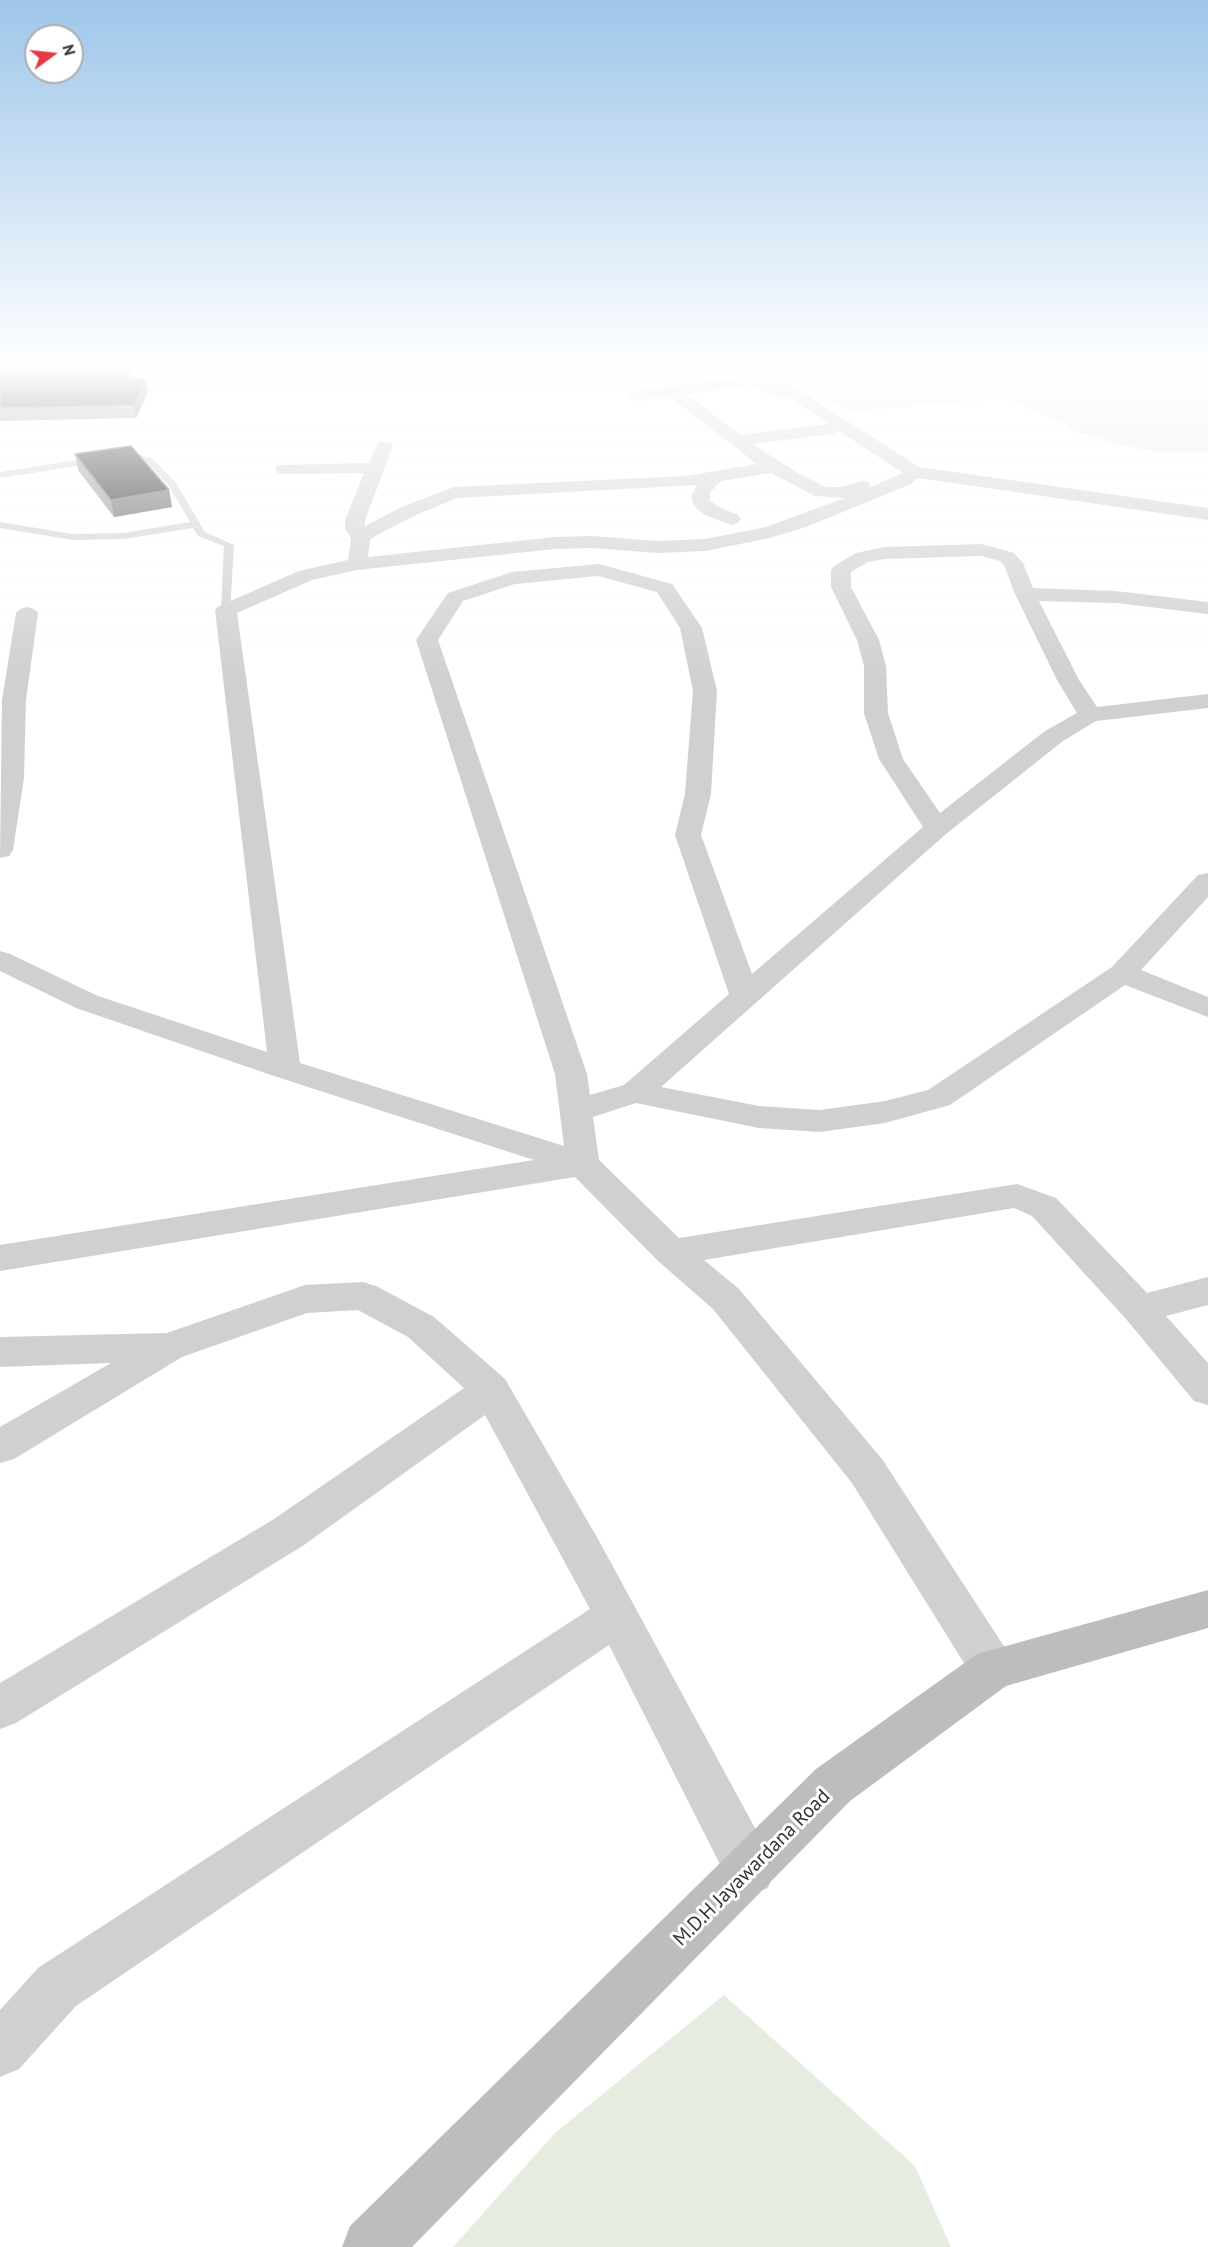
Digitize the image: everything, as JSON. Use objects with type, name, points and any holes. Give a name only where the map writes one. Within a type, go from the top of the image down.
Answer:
[{"type":"street","points":[[284,469],[297,469]]},
{"type":"street","points":[[357,564],[361,538],[355,529],[355,520],[375,469]]},
{"type":"street","points":[[361,538],[411,502],[472,491],[714,478],[763,469]]},
{"type":"street","points":[[777,469],[822,492],[830,493],[852,491],[892,474],[890,469]]},
{"type":"street","points":[[909,469],[914,472],[1208,514]]},
{"type":"street","points":[[285,1070],[226,610],[306,575],[357,564],[418,555],[555,543],[592,542],[658,547],[705,545],[770,532],[799,523],[905,480],[914,472]]},
{"type":"street","points":[[714,478],[700,491],[702,503],[712,511],[731,519]]},
{"type":"street","points":[[937,828],[891,759],[876,713],[875,666],[868,640],[841,587],[841,570],[856,559],[884,553],[982,550],[998,553],[1012,563],[1068,680],[1090,715]]},
{"type":"street","points":[[583,1164],[571,1074],[427,640],[455,597],[512,578],[599,570],[665,588],[692,628],[705,691],[698,794],[688,835],[745,996]]},
{"type":"street","points":[[1025,594],[1116,597],[1208,608]]},
{"type":"street","points":[[0,850],[11,778],[14,700],[27,613]]},
{"type":"street","points":[[576,1111],[635,1092],[937,828],[1054,736],[1090,715],[1208,701]]},
{"type":"street","points":[[635,1092],[759,1117],[820,1121],[885,1112],[939,1098],[1122,973],[1205,887]]},
{"type":"street","points":[[0,960],[87,1002],[285,1070],[583,1164],[671,1252],[726,1299],[867,1471],[993,1669]]},
{"type":"street","points":[[1122,973],[1208,1008]]},
{"type":"street","points":[[0,1258],[583,1164]]},
{"type":"street","points":[[671,1252],[1017,1196],[1044,1207],[1139,1309],[1208,1390]]},
{"type":"street","points":[[1139,1309],[1208,1291]]},
{"type":"street","points":[[0,1447],[169,1347],[305,1299],[363,1296],[421,1327],[491,1390],[616,1616],[750,1870]]},
{"type":"street","points":[[0,1352],[169,1347]]},
{"type":"street","points":[[0,1708],[289,1532],[491,1390]]},
{"type":"street","name":"M.D.H Jayawardana Road","points":[[371,2247],[833,1785],[993,1669],[1206,1611]]},
{"type":"street","points":[[0,2050],[57,1986],[616,1616]]},
{"type":"lane","points":[[0,475],[39,469]]},
{"type":"lane","points":[[158,469],[173,485],[201,534],[229,545],[226,610]]},
{"type":"lane","points":[[0,525],[73,537],[124,536],[197,524]]},
{"type":"shaded area","points":[[724,1995],[915,2166],[951,2247],[453,2247],[555,2133]]},
{"type":"building","points":[[87,469],[151,469],[169,490],[111,500]]}]
